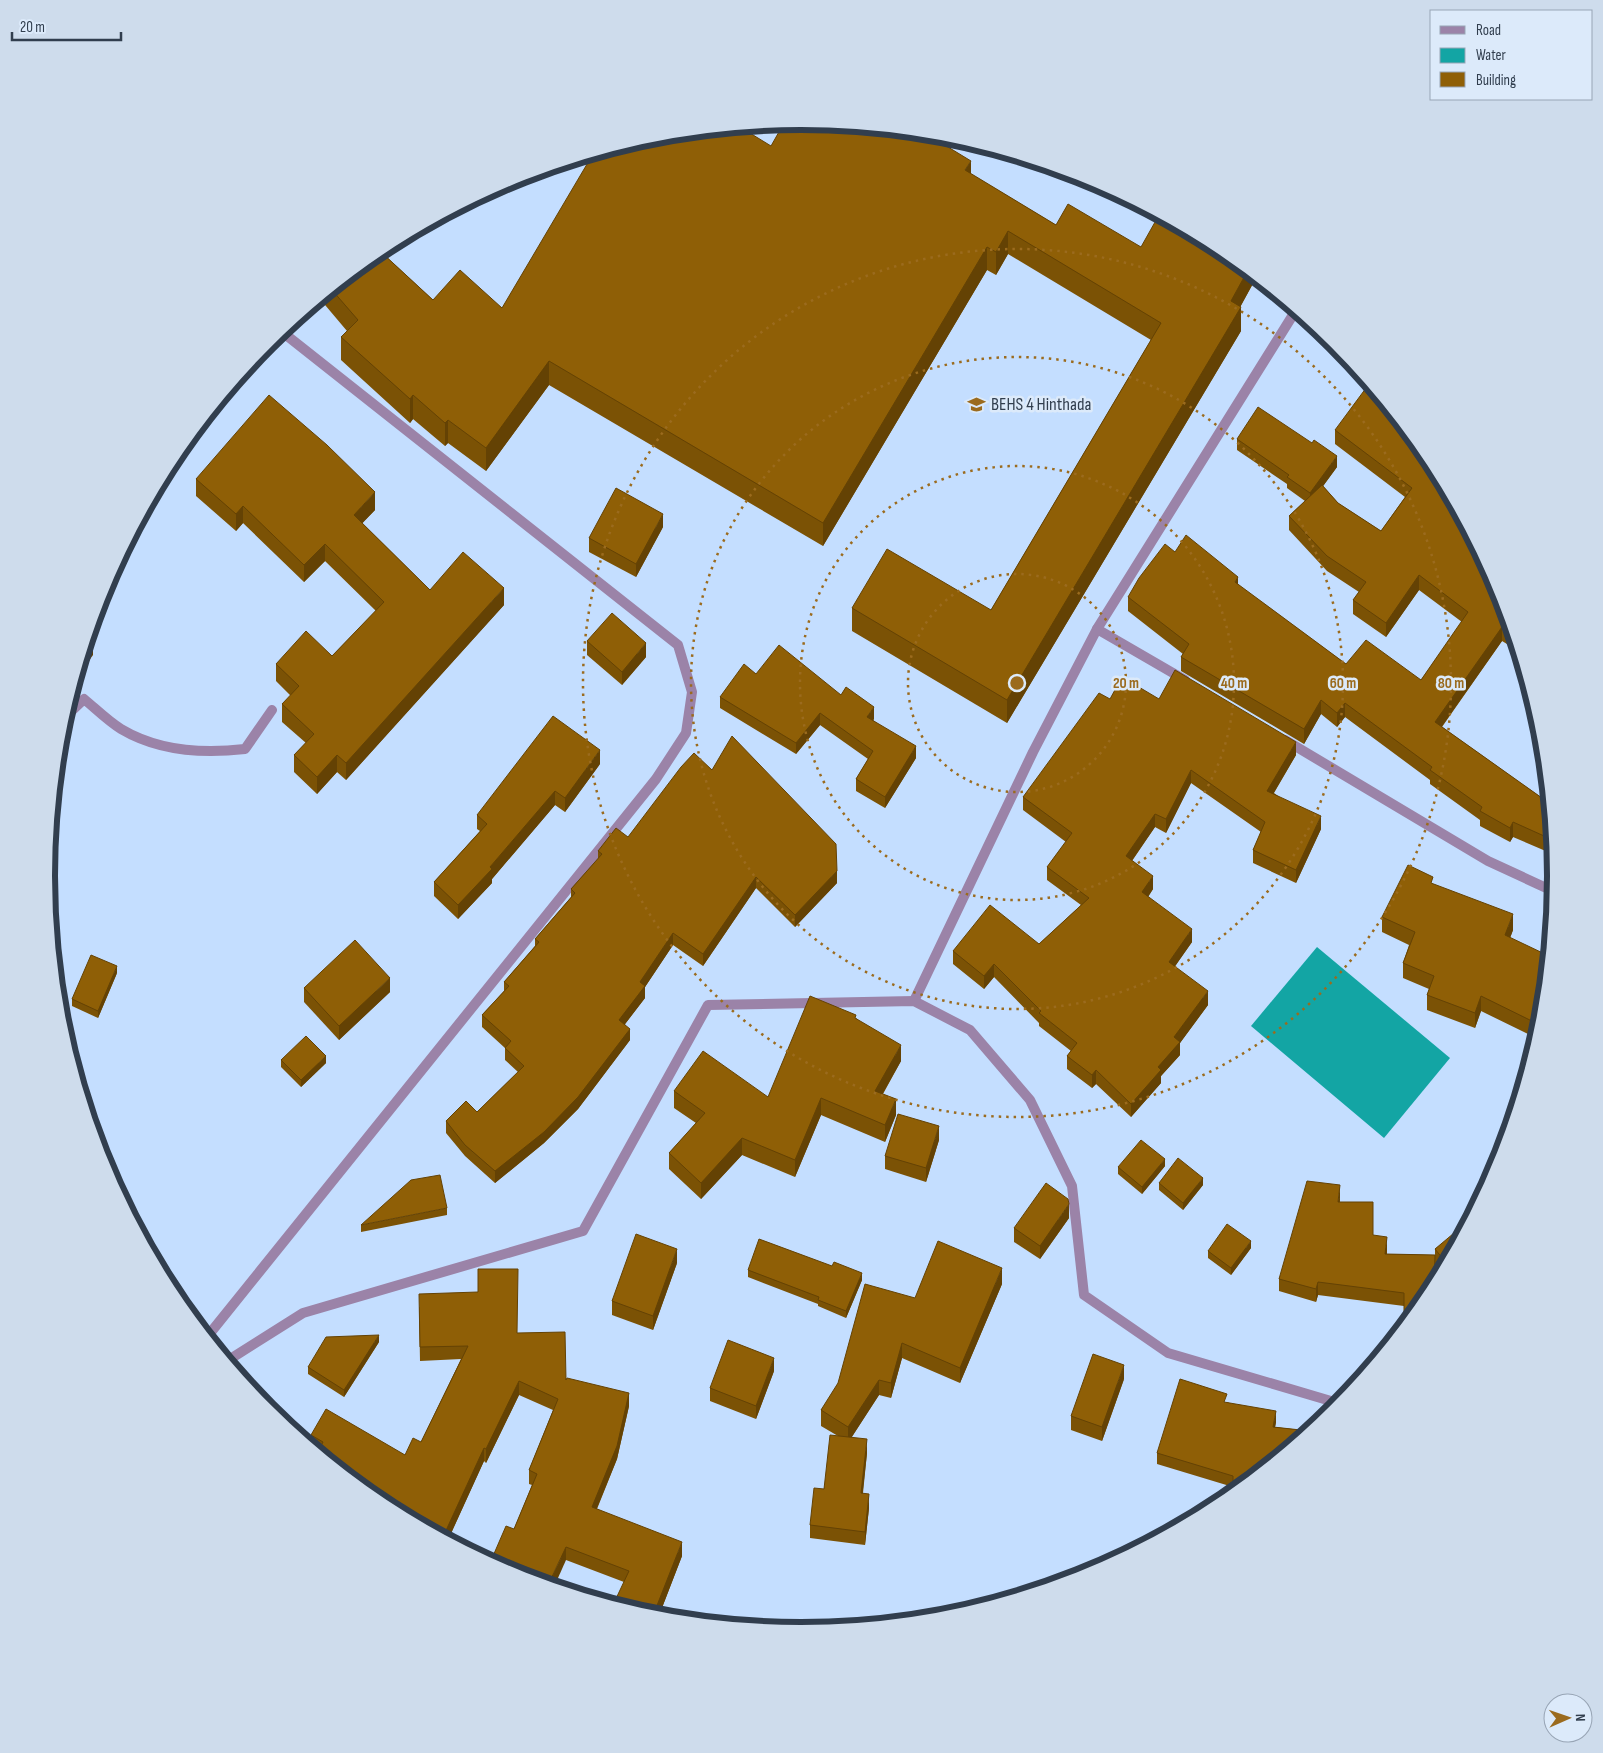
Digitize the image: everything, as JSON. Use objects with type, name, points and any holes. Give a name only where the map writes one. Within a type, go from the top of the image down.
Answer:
[{"type":"street","points":[[914,1001],[1033,752],[1098,628],[1293,314]]},
{"type":"street","points":[[210,1333],[656,779],[686,733],[692,692],[678,645],[287,336]]},
{"type":"street","points":[[1098,628],[1191,684]]},
{"type":"street","points":[[74,708],[84,699],[120,729],[170,749],[222,752],[246,749],[272,710]]},
{"type":"street","points":[[1276,734],[1488,861],[1547,889]]},
{"type":"street","points":[[231,1358],[303,1314],[583,1231],[708,1005],[914,1001],[970,1030],[1030,1100],[1072,1186],[1084,1295],[1168,1353],[1332,1401]]},
{"type":"water","points":[[1317,947],[1450,1058],[1384,1138],[1251,1026]]},
{"type":"building","points":[[802,130],[899,136],[942,143],[971,161],[965,170],[1056,225],[1068,204],[1141,247],[1156,220],[1216,256],[1245,276],[1231,301],[1241,307],[1007,700],[852,608],[887,549],[991,610],[1161,323],[1008,231],[996,252],[987,247],[823,523],[549,361],[486,448],[448,420],[445,423],[413,395],[410,399],[341,337],[358,320],[335,294],[386,257],[433,300],[460,270],[502,308],[589,161],[656,144],[704,136],[749,132],[771,146],[780,131]]},
{"type":"building","points":[[1366,388],[1394,422],[1422,462],[1448,503],[1471,546],[1505,629],[1502,627],[1435,722],[1542,798],[1543,795],[1546,837],[1513,822],[1510,828],[1480,811],[1482,807],[1430,770],[1432,767],[1345,703],[1337,713],[1321,700],[1304,729],[1181,657],[1189,644],[1128,597],[1139,578],[1165,544],[1175,552],[1186,535],[1238,577],[1235,582],[1346,664],[1366,640],[1421,680],[1468,612],[1419,575],[1386,623],[1353,600],[1366,582],[1327,556],[1289,516],[1322,485],[1338,503],[1381,531],[1412,488],[1335,430]]},
{"type":"building","points":[[269,395],[327,445],[375,492],[354,515],[430,590],[463,552],[504,588],[346,763],[337,755],[317,777],[294,755],[314,734],[282,704],[299,686],[276,664],[306,631],[332,656],[384,602],[325,544],[304,565],[243,506],[236,514],[196,479]]},
{"type":"building","points":[[1258,407],[1312,443],[1314,440],[1337,456],[1310,493],[1287,477],[1289,475],[1237,439]]},
{"type":"building","points":[[616,488],[663,514],[636,564],[589,538]]},
{"type":"building","points":[[612,613],[646,643],[622,672],[587,641]]},
{"type":"building","points":[[779,645],[841,695],[846,687],[874,707],[867,717],[916,746],[885,797],[856,779],[873,751],[820,713],[796,743],[720,697],[744,664],[756,674]]},
{"type":"building","points":[[1175,670],[1296,742],[1267,791],[1321,816],[1296,870],[1253,850],[1265,822],[1191,770],[1166,819],[1155,814],[1126,856],[1153,876],[1142,892],[1192,929],[1169,962],[1208,991],[1174,1037],[1180,1042],[1158,1067],[1161,1070],[1131,1104],[1096,1070],[1092,1075],[1067,1056],[1077,1043],[1039,1013],[1041,1011],[994,964],[984,976],[953,951],[990,905],[1039,944],[1089,898],[1047,867],[1072,833],[1023,797],[1099,693],[1110,699],[1122,677],[1159,699]]},
{"type":"building","points":[[553,716],[600,750],[565,798],[555,791],[490,867],[492,869],[458,905],[434,882],[487,824],[477,815]]},
{"type":"building","points":[[732,736],[836,844],[837,871],[795,915],[756,877],[703,954],[673,933],[640,982],[645,986],[619,1020],[630,1029],[578,1097],[544,1132],[495,1171],[465,1145],[446,1121],[466,1101],[477,1112],[524,1066],[505,1048],[511,1041],[482,1015],[509,986],[504,982],[539,942],[535,939],[575,893],[571,889],[602,854],[598,851],[616,828],[628,837],[681,767],[694,753],[712,770]]},
{"type":"building","points":[[1408,865],[1433,877],[1431,883],[1513,914],[1505,935],[1544,953],[1534,1022],[1481,996],[1475,1013],[1427,995],[1434,976],[1403,963],[1415,932],[1382,917]]},
{"type":"building","points":[[355,940],[390,978],[339,1026],[304,988]]},
{"type":"building","points":[[91,955],[117,966],[98,1011],[72,999]]},
{"type":"building","points":[[810,996],[856,1015],[855,1018],[901,1045],[875,1091],[896,1099],[885,1125],[821,1098],[795,1160],[742,1138],[701,1183],[669,1153],[705,1113],[674,1091],[703,1051],[768,1097]]},
{"type":"building","points":[[306,1036],[326,1056],[301,1080],[281,1060]]},
{"type":"building","points":[[898,1114],[939,1126],[926,1168],[885,1156]]},
{"type":"building","points":[[1141,1140],[1165,1159],[1142,1187],[1118,1167]]},
{"type":"building","points":[[1178,1158],[1203,1178],[1183,1203],[1159,1183]]},
{"type":"building","points":[[440,1175],[447,1208],[361,1225],[411,1180]]},
{"type":"building","points":[[1307,1181],[1340,1185],[1338,1202],[1373,1202],[1373,1235],[1387,1237],[1385,1254],[1435,1255],[1434,1271],[1404,1317],[1404,1293],[1318,1282],[1316,1289],[1279,1279]]},
{"type":"building","points":[[1046,1183],[1068,1199],[1069,1204],[1040,1246],[1014,1228]]},
{"type":"building","points":[[1227,1224],[1251,1241],[1231,1268],[1208,1251]]},
{"type":"building","points":[[1460,1228],[1443,1259],[1435,1249]]},
{"type":"building","points":[[636,1234],[677,1249],[653,1316],[612,1301]]},
{"type":"building","points":[[759,1239],[832,1266],[834,1262],[862,1273],[846,1311],[818,1300],[819,1297],[748,1270]]},
{"type":"building","points":[[938,1241],[1002,1268],[960,1368],[902,1343],[891,1383],[879,1380],[848,1427],[821,1410],[838,1383],[865,1284],[915,1298]]},
{"type":"building","points":[[478,1269],[518,1269],[517,1333],[565,1332],[566,1380],[567,1378],[629,1393],[617,1446],[592,1507],[682,1542],[656,1608],[660,1610],[615,1600],[629,1571],[566,1547],[551,1579],[493,1556],[506,1526],[514,1529],[537,1474],[529,1470],[558,1399],[519,1381],[486,1449],[484,1448],[445,1532],[387,1497],[347,1469],[320,1447],[323,1442],[311,1435],[326,1409],[405,1455],[413,1438],[421,1442],[468,1346],[420,1347],[419,1294],[478,1292]]},
{"type":"building","points":[[379,1335],[344,1390],[308,1367],[326,1337]]},
{"type":"building","points":[[728,1340],[774,1358],[756,1406],[710,1388]]},
{"type":"building","points":[[1093,1354],[1124,1365],[1102,1427],[1071,1416]]},
{"type":"building","points":[[1180,1379],[1227,1394],[1224,1402],[1276,1411],[1273,1427],[1302,1430],[1256,1469],[1233,1485],[1233,1476],[1157,1453]]},
{"type":"building","points":[[830,1435],[867,1439],[861,1493],[869,1494],[865,1532],[810,1525],[814,1488],[824,1489]]},
{"type":"place","name":"BEHS 4 Hinthada","points":[[977,404]]}]
